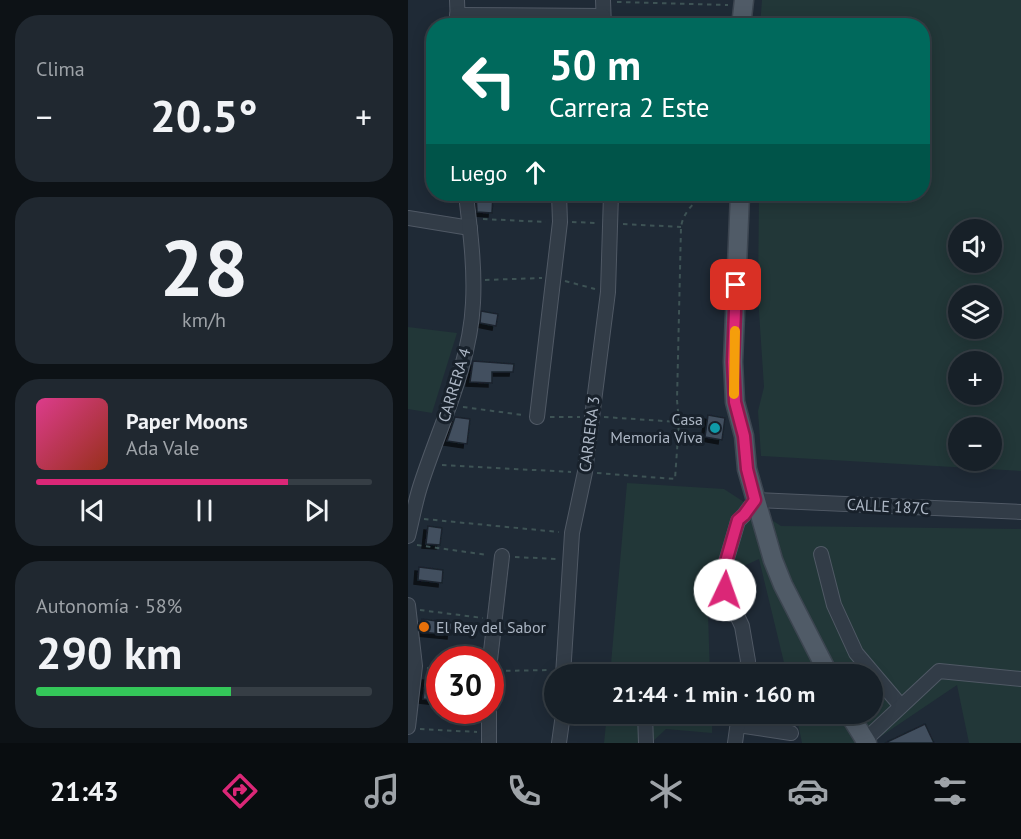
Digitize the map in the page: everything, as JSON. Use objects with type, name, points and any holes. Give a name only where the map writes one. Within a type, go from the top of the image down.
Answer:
[{"type":"main road","points":[[742,18],[743,3]]},
{"type":"main road","points":[[740,201],[733,362],[735,402],[744,436],[747,469],[783,585],[823,664]]},
{"type":"main road","points":[[855,724],[866,741]]},
{"type":"street","points":[[457,0],[458,18]]},
{"type":"street","points":[[561,18],[603,11]]},
{"type":"street","name":"CARRERA 4","points":[[408,536],[428,465],[463,364],[473,304],[467,201]]},
{"type":"street","points":[[537,417],[560,222],[559,201]]},
{"type":"street","name":"CARRERA 3","points":[[564,664],[572,533],[585,472],[608,292],[611,201]]},
{"type":"street","points":[[408,218],[469,223]]},
{"type":"street","points":[[748,664],[742,626],[725,590],[723,572],[738,520],[755,500]]},
{"type":"street","name":"CALLE 187C","points":[[755,500],[1021,512]]},
{"type":"street","points":[[821,554],[834,606],[856,653],[901,706]]},
{"type":"street","points":[[492,646],[502,556]]},
{"type":"street","points":[[408,607],[409,633],[415,666],[411,722]]},
{"type":"street","points":[[866,741],[939,671],[1021,680]]},
{"type":"street","points":[[559,743],[561,724]]},
{"type":"street","points":[[645,724],[646,743]]},
{"type":"street","points":[[735,743],[738,724]]},
{"type":"street","points":[[756,724],[790,732]]},
{"type":"path","points":[[603,11],[743,3]]},
{"type":"path","points":[[428,465],[675,478],[679,422],[677,400],[681,227],[682,218],[695,201]]},
{"type":"path","points":[[469,223],[560,222],[681,227]]},
{"type":"path","points":[[449,405],[537,417],[591,417],[679,422]]},
{"type":"path","points":[[412,518],[572,533]]},
{"type":"path","points":[[408,607],[495,620]]},
{"type":"path","points":[[504,671],[544,672]]},
{"type":"path","points":[[411,722],[489,738]]},
{"type":"green space","points":[[762,0],[1021,0],[1021,471],[1002,470],[1002,417],[948,417],[948,467],[761,456],[758,411],[764,387],[758,297],[759,201],[930,201],[930,18],[761,18]]},
{"type":"green space","points":[[408,327],[457,333],[432,413],[408,409]]},
{"type":"green space","points":[[627,483],[724,489],[781,526],[1021,529],[1021,743],[969,743],[957,685],[871,743],[802,743],[798,724],[883,724],[883,664],[784,664],[759,559],[707,583],[710,664],[611,664]]},
{"type":"green space","points":[[606,724],[712,724],[712,733],[666,729],[651,743],[604,743]]},
{"type":"building","points":[[476,201],[493,201],[492,213],[477,212]]},
{"type":"building","points":[[481,311],[498,314],[496,326],[480,323]]},
{"type":"building","points":[[473,361],[514,364],[513,372],[492,372],[492,383],[470,382]]},
{"type":"building","name":"Casa Memoria Viva","points":[[708,415],[725,418],[722,440],[705,437]]},
{"type":"building","points":[[455,417],[470,419],[467,444],[447,441]]},
{"type":"building","points":[[428,526],[442,528],[440,545],[426,544]]},
{"type":"building","points":[[419,567],[443,570],[442,583],[418,580]]},
{"type":"building","points":[[422,619],[452,623],[451,635],[421,632]]},
{"type":"building","points":[[426,676],[426,699],[423,699]]},
{"type":"building","points":[[925,724],[934,743],[885,743]]},
{"type":"slow traffic","points":[[734,394],[735,331]]},
{"type":"place","name":"Casa Memoria Viva","points":[[715,428]]},
{"type":"place","name":"El Rey del Sabor","points":[[424,627]]},
{"type":"route","points":[[725,590],[723,572],[738,520],[755,500],[747,469],[744,436],[735,402],[733,362],[736,285]]}]
